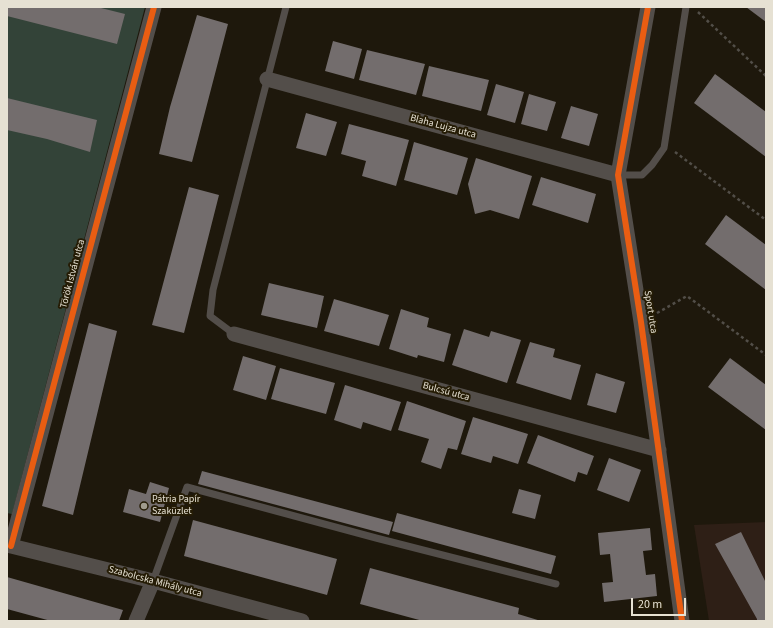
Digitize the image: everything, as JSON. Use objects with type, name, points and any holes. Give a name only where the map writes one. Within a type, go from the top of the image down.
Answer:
[{"type":"street","name":"Török István utca","points":[[9,546],[154,7]]},
{"type":"street","name":"Sport utca","points":[[648,7],[618,176],[642,322],[682,621]]},
{"type":"street","name":"Blaha Lujza utca","points":[[267,79],[618,176]]},
{"type":"street","name":"Bulcsú utca","points":[[234,334],[658,450]]},
{"type":"street","name":"Szabolcska Mihály utca","points":[[9,546],[153,581],[302,621]]},
{"type":"street","points":[[136,621],[153,581]]},
{"type":"lane","points":[[234,334],[210,316],[213,290],[286,7]]},
{"type":"lane","points":[[618,176],[642,175],[652,165],[664,148],[686,7]]},
{"type":"lane","points":[[153,581],[187,487],[376,538],[556,584]]},
{"type":"path","points":[[693,7],[766,76]]},
{"type":"path","points":[[664,144],[766,220]]},
{"type":"path","points":[[642,322],[687,296],[766,355]]},
{"type":"shaded area","points":[[766,522],[766,621],[709,621],[694,525]]},
{"type":"green space","points":[[7,7],[145,7],[12,514],[7,513]]},
{"type":"building","points":[[7,7],[97,7],[125,14],[117,44],[7,16]]},
{"type":"building","points":[[746,7],[766,7],[766,22]]},
{"type":"building","points":[[197,15],[228,24],[192,162],[159,154],[170,107]]},
{"type":"building","points":[[333,41],[362,49],[354,79],[325,71]]},
{"type":"building","points":[[367,50],[425,64],[416,95],[359,80]]},
{"type":"building","points":[[429,66],[489,80],[481,111],[422,96]]},
{"type":"building","points":[[715,74],[766,112],[766,157],[694,103]]},
{"type":"building","points":[[496,84],[524,92],[515,123],[487,115]]},
{"type":"building","points":[[529,94],[556,102],[547,131],[521,124]]},
{"type":"building","points":[[7,98],[97,120],[90,152],[47,139],[7,130]]},
{"type":"building","points":[[571,106],[598,114],[589,146],[561,138]]},
{"type":"building","points":[[306,113],[337,122],[326,156],[296,148]]},
{"type":"building","points":[[349,124],[409,140],[396,186],[362,176],[366,161],[341,154]]},
{"type":"building","points":[[414,142],[468,158],[457,195],[404,180]]},
{"type":"building","points":[[476,158],[532,176],[519,219],[490,210],[475,214],[468,184]]},
{"type":"building","points":[[541,177],[596,194],[588,223],[532,205]]},
{"type":"building","points":[[189,187],[219,195],[184,333],[152,325]]},
{"type":"building","points":[[726,215],[766,245],[766,290],[705,244]]},
{"type":"building","points":[[269,283],[324,296],[317,328],[261,315]]},
{"type":"building","points":[[334,299],[389,315],[379,346],[324,331]]},
{"type":"building","points":[[401,309],[429,318],[427,327],[451,334],[444,362],[418,355],[417,358],[389,349]]},
{"type":"building","points":[[89,323],[117,331],[73,515],[42,506]]},
{"type":"building","points":[[464,329],[489,337],[491,331],[521,340],[507,383],[452,365]]},
{"type":"building","points":[[530,342],[555,349],[553,357],[581,365],[571,400],[516,383]]},
{"type":"building","points":[[243,356],[276,366],[266,400],[233,390]]},
{"type":"building","points":[[730,358],[766,385],[766,430],[708,387]]},
{"type":"building","points":[[280,368],[335,383],[326,414],[271,399]]},
{"type":"building","points":[[596,373],[625,382],[616,413],[587,405]]},
{"type":"building","points":[[345,385],[401,402],[391,431],[363,422],[361,429],[334,420]]},
{"type":"building","points":[[407,401],[466,421],[457,450],[448,448],[441,469],[421,462],[429,439],[398,430]]},
{"type":"building","points":[[473,417],[528,434],[518,464],[493,456],[491,463],[461,454]]},
{"type":"building","points":[[538,435],[594,456],[587,475],[578,472],[575,482],[527,463]]},
{"type":"building","points":[[609,458],[641,470],[629,502],[597,490]]},
{"type":"building","points":[[202,471],[393,522],[389,535],[198,484]]},
{"type":"building","name":"Pátria Papír Szaküzlet","points":[[150,482],[169,488],[160,522],[123,512],[129,489],[146,494]]},
{"type":"building","points":[[519,489],[541,495],[535,519],[512,513]]},
{"type":"building","points":[[397,513],[556,556],[551,574],[392,531]]},
{"type":"building","points":[[193,520],[337,559],[327,595],[184,556]]},
{"type":"building","points":[[650,528],[652,550],[643,551],[646,575],[655,574],[657,596],[604,602],[602,583],[613,582],[610,554],[600,555],[598,533]]},
{"type":"building","points":[[741,532],[766,583],[766,621],[757,621],[715,544]]},
{"type":"building","points":[[370,568],[519,608],[518,614],[541,621],[423,621],[360,604]]},
{"type":"building","points":[[7,577],[123,610],[119,621],[51,621],[7,609]]},
{"type":"cycle path","points":[[11,546],[154,7]]},
{"type":"cycle path","points":[[648,7],[618,175],[641,322],[682,621]]},
{"type":"place","name":"Pátria Papír Szaküzlet","points":[[144,506]]}]
